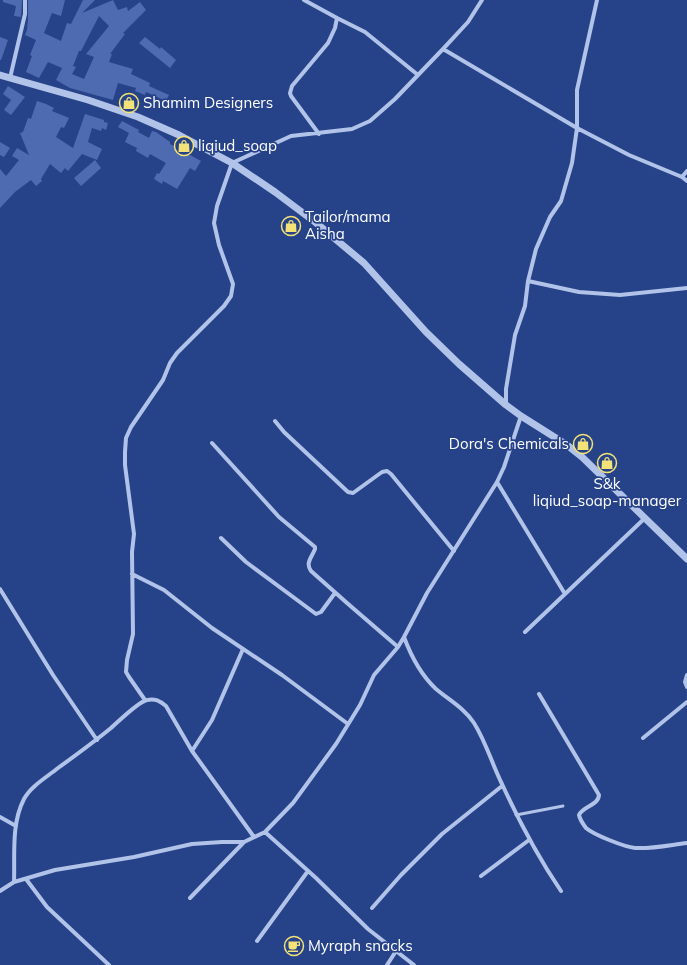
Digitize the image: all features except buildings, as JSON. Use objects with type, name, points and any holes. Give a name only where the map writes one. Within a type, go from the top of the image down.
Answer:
[{"type":"street","points":[[10,78],[25,14],[25,0]]},
{"type":"street","points":[[304,0],[365,32],[418,75]]},
{"type":"street","points":[[145,700],[126,672],[133,634],[132,574],[134,534],[126,465],[126,438],[131,427],[163,380],[170,363],[177,353],[224,306],[231,296],[233,284],[219,245],[214,223],[217,206],[232,163],[291,136],[319,134],[352,129],[370,121],[395,99],[468,22],[482,0]]},
{"type":"street","points":[[506,404],[506,390],[515,336],[525,306],[528,281],[536,249],[550,217],[565,193],[572,163],[576,128],[577,90],[597,0]]},
{"type":"street","points":[[319,134],[290,93],[292,86],[328,43],[335,28],[337,18]]},
{"type":"street","points":[[443,49],[576,128],[629,155],[682,177],[687,181]]},
{"type":"street","points":[[0,75],[88,100],[138,117],[179,135],[232,163],[281,196],[364,263],[426,332],[459,364],[521,416],[567,444],[687,559]]},
{"type":"street","points":[[682,177],[687,171]]},
{"type":"street","points":[[528,281],[579,292],[620,295],[687,288]]},
{"type":"street","points":[[190,898],[244,842],[265,832],[293,803],[336,744],[360,705],[374,675],[398,647],[427,593],[497,482],[504,467],[521,416]]},
{"type":"street","points":[[275,420],[284,432],[348,492],[353,493],[382,472],[387,471],[454,551]]},
{"type":"street","points":[[212,443],[279,517],[315,547],[316,549],[308,564],[308,567],[335,593],[398,647]]},
{"type":"street","points":[[497,482],[565,594]]},
{"type":"street","points":[[525,632],[645,518]]},
{"type":"street","points":[[221,538],[246,562],[316,614],[321,612],[335,593]]},
{"type":"street","points":[[132,574],[164,590],[212,628],[282,675],[348,724]]},
{"type":"street","points":[[0,589],[53,675],[97,740]]},
{"type":"street","points":[[404,637],[412,658],[424,676],[436,689],[464,712],[473,722],[482,738],[502,786],[529,840],[561,891]]},
{"type":"street","points":[[192,751],[212,720],[243,649]]},
{"type":"street","points":[[687,675],[685,682],[687,688]]},
{"type":"street","points":[[539,694],[599,795],[596,802],[584,808],[578,815],[586,827],[595,834],[629,847],[652,848],[687,843]]},
{"type":"street","points":[[14,882],[16,826],[24,799],[29,791],[97,740],[145,700],[153,699],[160,701],[166,706],[192,751],[254,837]]},
{"type":"street","points":[[643,738],[687,702]]},
{"type":"street","points":[[372,908],[401,875],[442,834],[502,786]]},
{"type":"street","points":[[0,817],[16,826]]},
{"type":"street","points":[[265,832],[368,929],[414,965]]},
{"type":"street","points":[[482,876],[529,840]]},
{"type":"street","points":[[0,891],[14,882],[55,870],[134,857],[192,844],[244,842]]},
{"type":"street","points":[[257,941],[308,871]]},
{"type":"street","points":[[26,879],[48,907],[109,965]]},
{"type":"street","points":[[387,965],[396,951]]},
{"type":"lane","points":[[516,815],[563,806]]},
{"type":"place","name":"Shamim Designers","points":[[129,103]]},
{"type":"place","name":"liqiud_soap","points":[[184,146]]},
{"type":"place","name":"Tailor/mama Aisha","points":[[291,226]]},
{"type":"place","name":"Dora's Chemicals","points":[[583,444]]},
{"type":"place","name":"S&k liqiud_soap-manager","points":[[607,463]]},
{"type":"place","name":"Myraph snacks","points":[[294,946]]}]
